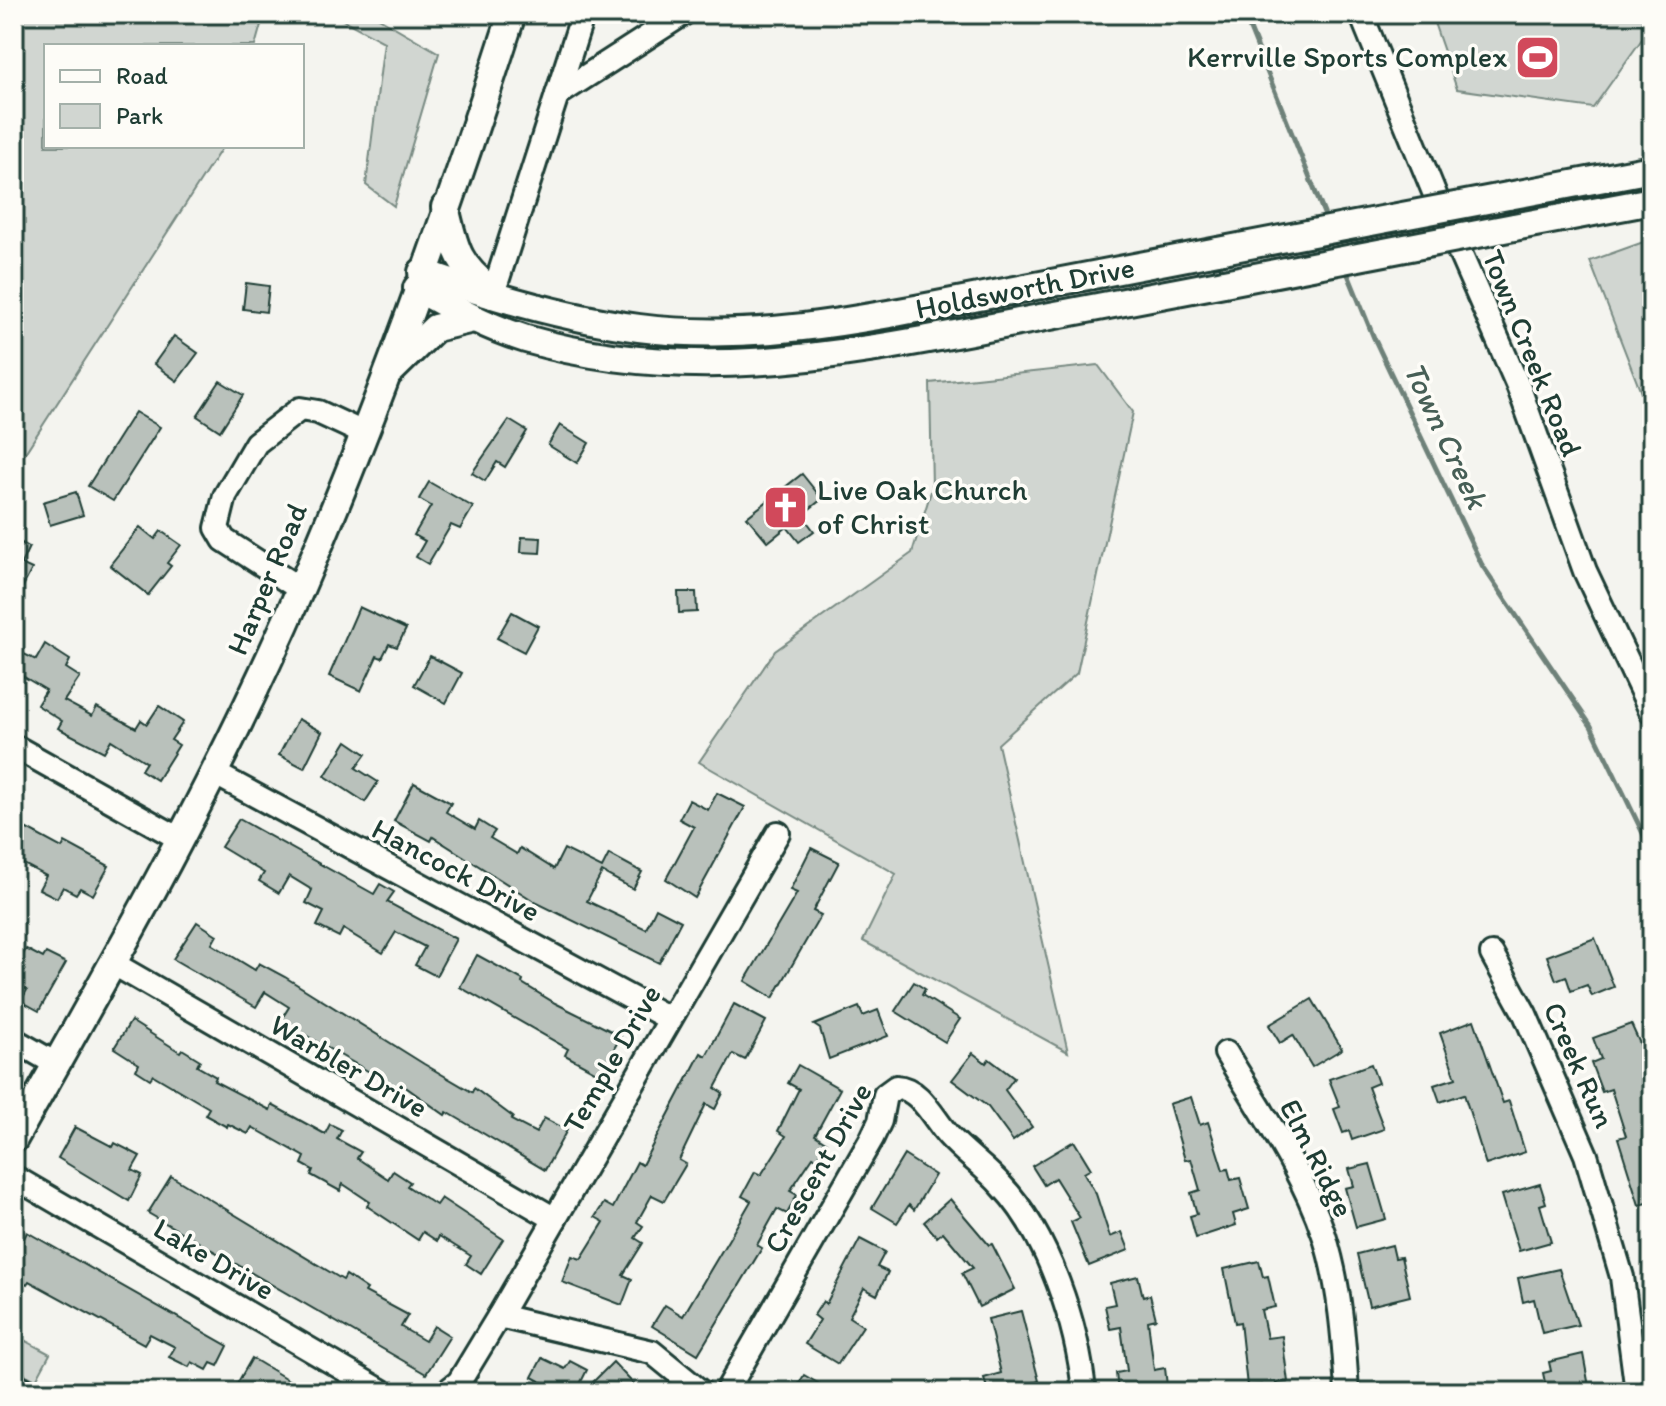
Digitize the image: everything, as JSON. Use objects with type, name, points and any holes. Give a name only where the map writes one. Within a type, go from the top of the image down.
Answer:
[{"type":"main road","name":"Harper Road","points":[[14,1139],[114,964],[180,839],[300,589],[384,379],[512,14]]},
{"type":"main road","name":"Holdsworth Drive","points":[[419,280],[497,296],[575,317],[668,330],[765,332],[847,323],[1652,169]]},
{"type":"main road","name":"Holdsworth Drive","points":[[419,280],[473,319],[525,338],[637,360],[767,364],[853,354],[1652,201]]},
{"type":"main road","points":[[445,207],[460,262],[497,296]]},
{"type":"main road","points":[[384,379],[435,328],[473,319]]},
{"type":"street","points":[[497,296],[583,14]]},
{"type":"street","points":[[557,95],[683,14]]},
{"type":"street","name":"Town Creek Road","points":[[1361,14],[1519,388],[1585,571],[1652,713]]},
{"type":"street","points":[[847,323],[853,354]]},
{"type":"street","points":[[300,589],[224,540],[217,528],[225,496],[256,443],[300,409],[318,412],[363,433]]},
{"type":"street","points":[[14,746],[180,839]]},
{"type":"street","name":"Hancock Drive","points":[[214,773],[670,1019]]},
{"type":"street","name":"Temple Drive","points":[[499,1316],[778,833]]},
{"type":"street","name":"Creek Run","points":[[1492,954],[1525,1014],[1586,1155],[1622,1277],[1637,1392]]},
{"type":"street","name":"Warbler Drive","points":[[114,964],[555,1219]]},
{"type":"street","points":[[14,1040],[56,1064]]},
{"type":"street","name":"Elm Ridge","points":[[1226,1053],[1299,1176],[1324,1236],[1338,1305],[1347,1392]]},
{"type":"street","name":"Crescent Drive","points":[[726,1392],[872,1138],[880,1121],[885,1095],[896,1087],[912,1091],[950,1137],[1002,1186],[1023,1213],[1042,1248],[1077,1339],[1084,1392]]},
{"type":"street","name":"Lake Drive","points":[[14,1177],[383,1392]]},
{"type":"street","points":[[446,1392],[459,1382],[499,1316],[652,1352],[701,1392]]},
{"type":"green space","points":[[14,14],[264,14],[256,44],[44,44],[44,148],[222,148],[14,470]]},
{"type":"green space","points":[[332,14],[372,14],[439,53],[394,206],[366,185],[384,42]]},
{"type":"green space","name":"Kerrville Sports Complex","points":[[1431,14],[1652,14],[1652,25],[1593,108],[1457,89]]},
{"type":"green space","points":[[1652,239],[1652,421],[1590,261]]},
{"type":"green space","points":[[1098,365],[1133,412],[1077,673],[998,744],[1068,1052],[863,941],[896,874],[699,762],[775,651],[912,553],[932,488],[930,383]]},
{"type":"green space","points":[[22,1339],[50,1354],[36,1380],[14,1369],[14,1353]]},
{"type":"building","points":[[246,283],[269,286],[266,312],[243,309]]},
{"type":"building","points":[[174,336],[198,353],[177,381],[154,364]]},
{"type":"building","points":[[220,381],[243,395],[220,431],[197,416]]},
{"type":"building","points":[[135,412],[160,427],[113,501],[88,486]]},
{"type":"building","points":[[509,420],[527,431],[505,467],[497,462],[485,481],[472,473]]},
{"type":"building","points":[[560,425],[589,443],[577,463],[548,445]]},
{"type":"building","name":"Live Oak Church of Christ","points":[[802,474],[822,499],[802,515],[814,531],[799,542],[787,527],[768,542],[747,517]]},
{"type":"building","points":[[429,482],[473,507],[460,529],[451,525],[428,564],[416,557],[425,541],[414,535],[431,506],[419,499]]},
{"type":"building","points":[[76,492],[83,515],[50,525],[43,502]]},
{"type":"building","points":[[140,527],[155,539],[161,531],[181,545],[167,563],[171,566],[148,595],[110,565]]},
{"type":"building","points":[[522,537],[541,538],[540,553],[521,552]]},
{"type":"building","points":[[14,539],[29,547],[21,564],[32,569],[14,604]]},
{"type":"building","points":[[678,592],[696,592],[697,612],[679,613]]},
{"type":"building","points":[[359,607],[406,629],[397,647],[389,644],[382,658],[377,656],[361,691],[329,676]]},
{"type":"building","points":[[512,612],[538,626],[524,652],[497,638]]},
{"type":"building","points":[[45,644],[70,660],[66,668],[80,677],[64,701],[92,716],[97,707],[136,728],[141,720],[147,724],[159,706],[183,722],[171,740],[179,745],[157,780],[141,770],[146,762],[111,740],[104,752],[58,728],[62,721],[37,705],[46,690],[14,671],[14,649],[36,660]]},
{"type":"building","points":[[430,656],[462,673],[446,703],[414,685]]},
{"type":"building","points":[[298,719],[322,732],[304,768],[279,755]]},
{"type":"building","points":[[347,741],[366,754],[356,768],[378,782],[365,802],[325,776]]},
{"type":"building","points":[[414,783],[451,803],[446,812],[475,829],[479,821],[495,831],[490,838],[517,854],[520,848],[554,869],[564,849],[602,868],[609,854],[642,872],[633,889],[602,872],[587,901],[646,929],[656,908],[681,921],[659,963],[537,903],[433,837],[431,841],[394,821]]},
{"type":"building","points":[[717,793],[745,807],[695,898],[666,879],[694,827],[679,819],[689,800],[708,810]]},
{"type":"building","points":[[239,819],[374,894],[380,884],[394,892],[387,902],[456,939],[436,976],[415,965],[425,947],[396,932],[383,953],[343,929],[339,937],[317,926],[324,912],[306,903],[312,890],[289,876],[279,893],[259,881],[264,873],[221,847]]},
{"type":"building","points":[[14,822],[62,848],[65,842],[109,866],[93,895],[80,888],[76,894],[63,887],[57,898],[39,889],[46,876],[14,859]]},
{"type":"building","points":[[811,848],[839,862],[813,911],[821,915],[773,998],[745,981],[797,893],[790,890]]},
{"type":"building","points":[[197,922],[217,935],[212,944],[255,970],[259,963],[285,977],[424,1064],[472,1092],[474,1088],[513,1117],[511,1120],[536,1133],[544,1118],[567,1130],[545,1170],[447,1112],[445,1115],[404,1086],[401,1090],[281,1020],[289,1007],[265,992],[256,1007],[173,959]]},
{"type":"building","points":[[1595,938],[1614,987],[1592,996],[1587,985],[1571,991],[1566,976],[1556,980],[1547,956]]},
{"type":"building","points":[[26,949],[43,958],[46,953],[66,963],[39,1011],[21,1001],[27,990],[14,983],[14,971]]},
{"type":"building","points":[[477,955],[523,980],[522,983],[555,1003],[621,1036],[600,1074],[565,1055],[568,1049],[460,987]]},
{"type":"building","points":[[914,982],[925,989],[922,995],[960,1019],[945,1042],[895,1011]]},
{"type":"building","points":[[1312,999],[1342,1049],[1312,1067],[1293,1035],[1280,1043],[1269,1025]]},
{"type":"building","points":[[734,1004],[766,1021],[745,1060],[733,1054],[715,1088],[723,1093],[715,1109],[706,1104],[679,1160],[686,1164],[664,1201],[652,1195],[637,1222],[643,1226],[635,1238],[643,1243],[623,1275],[632,1279],[622,1305],[562,1282],[572,1256],[581,1259],[604,1222],[595,1217],[604,1203],[613,1208],[637,1162],[642,1165],[701,1053],[706,1056]]},
{"type":"building","points":[[859,1007],[863,1016],[878,1010],[888,1036],[829,1059],[820,1029],[814,1025]]},
{"type":"building","points":[[1474,1020],[1503,1103],[1509,1101],[1525,1152],[1486,1165],[1464,1094],[1440,1102],[1434,1085],[1456,1078],[1440,1033]]},
{"type":"building","points":[[131,1021],[180,1052],[182,1049],[200,1060],[197,1066],[216,1077],[214,1081],[270,1110],[272,1105],[325,1134],[330,1124],[342,1130],[337,1139],[361,1152],[357,1158],[388,1179],[393,1171],[410,1182],[407,1186],[436,1205],[441,1198],[503,1239],[481,1274],[466,1264],[471,1256],[439,1236],[437,1241],[423,1232],[418,1240],[367,1206],[370,1202],[343,1184],[340,1191],[311,1175],[313,1170],[302,1164],[305,1157],[252,1127],[248,1134],[228,1124],[227,1127],[205,1115],[209,1108],[153,1075],[150,1079],[136,1070],[139,1064],[114,1048]]},
{"type":"building","points":[[1631,1024],[1652,1070],[1652,1202],[1639,1205],[1618,1138],[1626,1136],[1611,1089],[1602,1092],[1591,1063],[1601,1059],[1593,1038]]},
{"type":"building","points":[[973,1053],[986,1063],[989,1059],[1014,1078],[1005,1090],[1032,1127],[1013,1141],[988,1107],[952,1080]]},
{"type":"building","points":[[1371,1064],[1378,1083],[1368,1087],[1384,1129],[1352,1140],[1349,1131],[1343,1133],[1334,1109],[1340,1107],[1329,1079]]},
{"type":"building","points":[[798,1065],[840,1089],[815,1135],[827,1143],[817,1159],[813,1157],[790,1191],[797,1195],[787,1214],[777,1209],[757,1245],[762,1248],[698,1354],[652,1326],[665,1305],[683,1316],[751,1201],[742,1196],[755,1172],[761,1175],[786,1136],[778,1131],[799,1089],[788,1083]]},
{"type":"building","points":[[1191,1097],[1200,1125],[1208,1122],[1223,1170],[1228,1169],[1231,1180],[1240,1178],[1249,1209],[1233,1214],[1236,1225],[1196,1238],[1190,1216],[1197,1214],[1191,1193],[1200,1190],[1191,1159],[1185,1160],[1169,1104]]},
{"type":"building","points":[[75,1127],[113,1147],[115,1143],[140,1156],[132,1170],[142,1175],[129,1201],[58,1158]]},
{"type":"building","points":[[1074,1141],[1091,1169],[1084,1173],[1096,1194],[1110,1237],[1122,1232],[1129,1250],[1089,1266],[1071,1222],[1080,1218],[1055,1178],[1044,1185],[1032,1166]]},
{"type":"building","points":[[904,1155],[935,1175],[914,1210],[909,1205],[897,1223],[872,1208]]},
{"type":"building","points":[[1370,1164],[1386,1219],[1356,1227],[1345,1188],[1354,1186],[1349,1169]]},
{"type":"building","points":[[171,1176],[343,1280],[346,1275],[367,1289],[365,1292],[408,1315],[401,1327],[425,1341],[434,1326],[450,1336],[426,1374],[148,1213]]},
{"type":"building","points":[[1540,1184],[1546,1203],[1540,1205],[1551,1242],[1519,1251],[1502,1195]]},
{"type":"building","points":[[950,1199],[989,1245],[992,1244],[1015,1289],[979,1307],[962,1273],[973,1268],[943,1232],[937,1237],[924,1222]]},
{"type":"building","points":[[27,1232],[228,1346],[218,1366],[211,1363],[207,1370],[192,1362],[189,1367],[169,1357],[175,1347],[150,1334],[144,1344],[29,1281],[27,1284],[14,1277],[14,1249],[18,1251]]},
{"type":"building","points":[[860,1239],[885,1252],[877,1267],[888,1272],[877,1295],[864,1288],[849,1317],[863,1326],[838,1364],[805,1344],[820,1320],[814,1315],[823,1301],[826,1304]]},
{"type":"building","points":[[1392,1245],[1395,1258],[1401,1257],[1410,1296],[1369,1306],[1357,1254]]},
{"type":"building","points":[[1259,1261],[1263,1277],[1268,1276],[1275,1307],[1261,1310],[1267,1338],[1282,1336],[1288,1382],[1276,1383],[1277,1390],[1263,1392],[1262,1385],[1247,1386],[1240,1322],[1235,1323],[1224,1269]]},
{"type":"building","points":[[1559,1269],[1578,1325],[1542,1333],[1534,1299],[1523,1302],[1518,1278]]},
{"type":"building","points":[[1138,1276],[1143,1297],[1150,1295],[1156,1319],[1148,1321],[1154,1370],[1165,1368],[1167,1386],[1118,1392],[1116,1373],[1127,1371],[1121,1327],[1110,1329],[1105,1306],[1115,1304],[1110,1283]]},
{"type":"building","points":[[1021,1311],[1039,1381],[1023,1386],[1024,1392],[988,1392],[984,1378],[1001,1373],[988,1319]]},
{"type":"building","points":[[1583,1354],[1590,1392],[1547,1392],[1543,1373],[1551,1371],[1549,1362]]},
{"type":"building","points":[[252,1358],[309,1392],[251,1392],[237,1384]]},
{"type":"building","points":[[542,1358],[565,1369],[570,1361],[587,1370],[576,1392],[560,1392],[532,1377]]},
{"type":"building","points":[[613,1362],[641,1392],[603,1392],[593,1382]]},
{"type":"building","points":[[804,1375],[833,1392],[794,1392]]},
{"type":"waterway","name":"Town Creek","points":[[1244,14],[1327,221]]},
{"type":"waterway","name":"Town Creek","points":[[1345,267],[1374,338],[1482,565],[1591,726],[1652,852]]},
{"type":"place","name":"Kerrville Sports Complex","points":[[1538,57]]},
{"type":"place","name":"Live Oak Church of Christ","points":[[786,507]]}]
